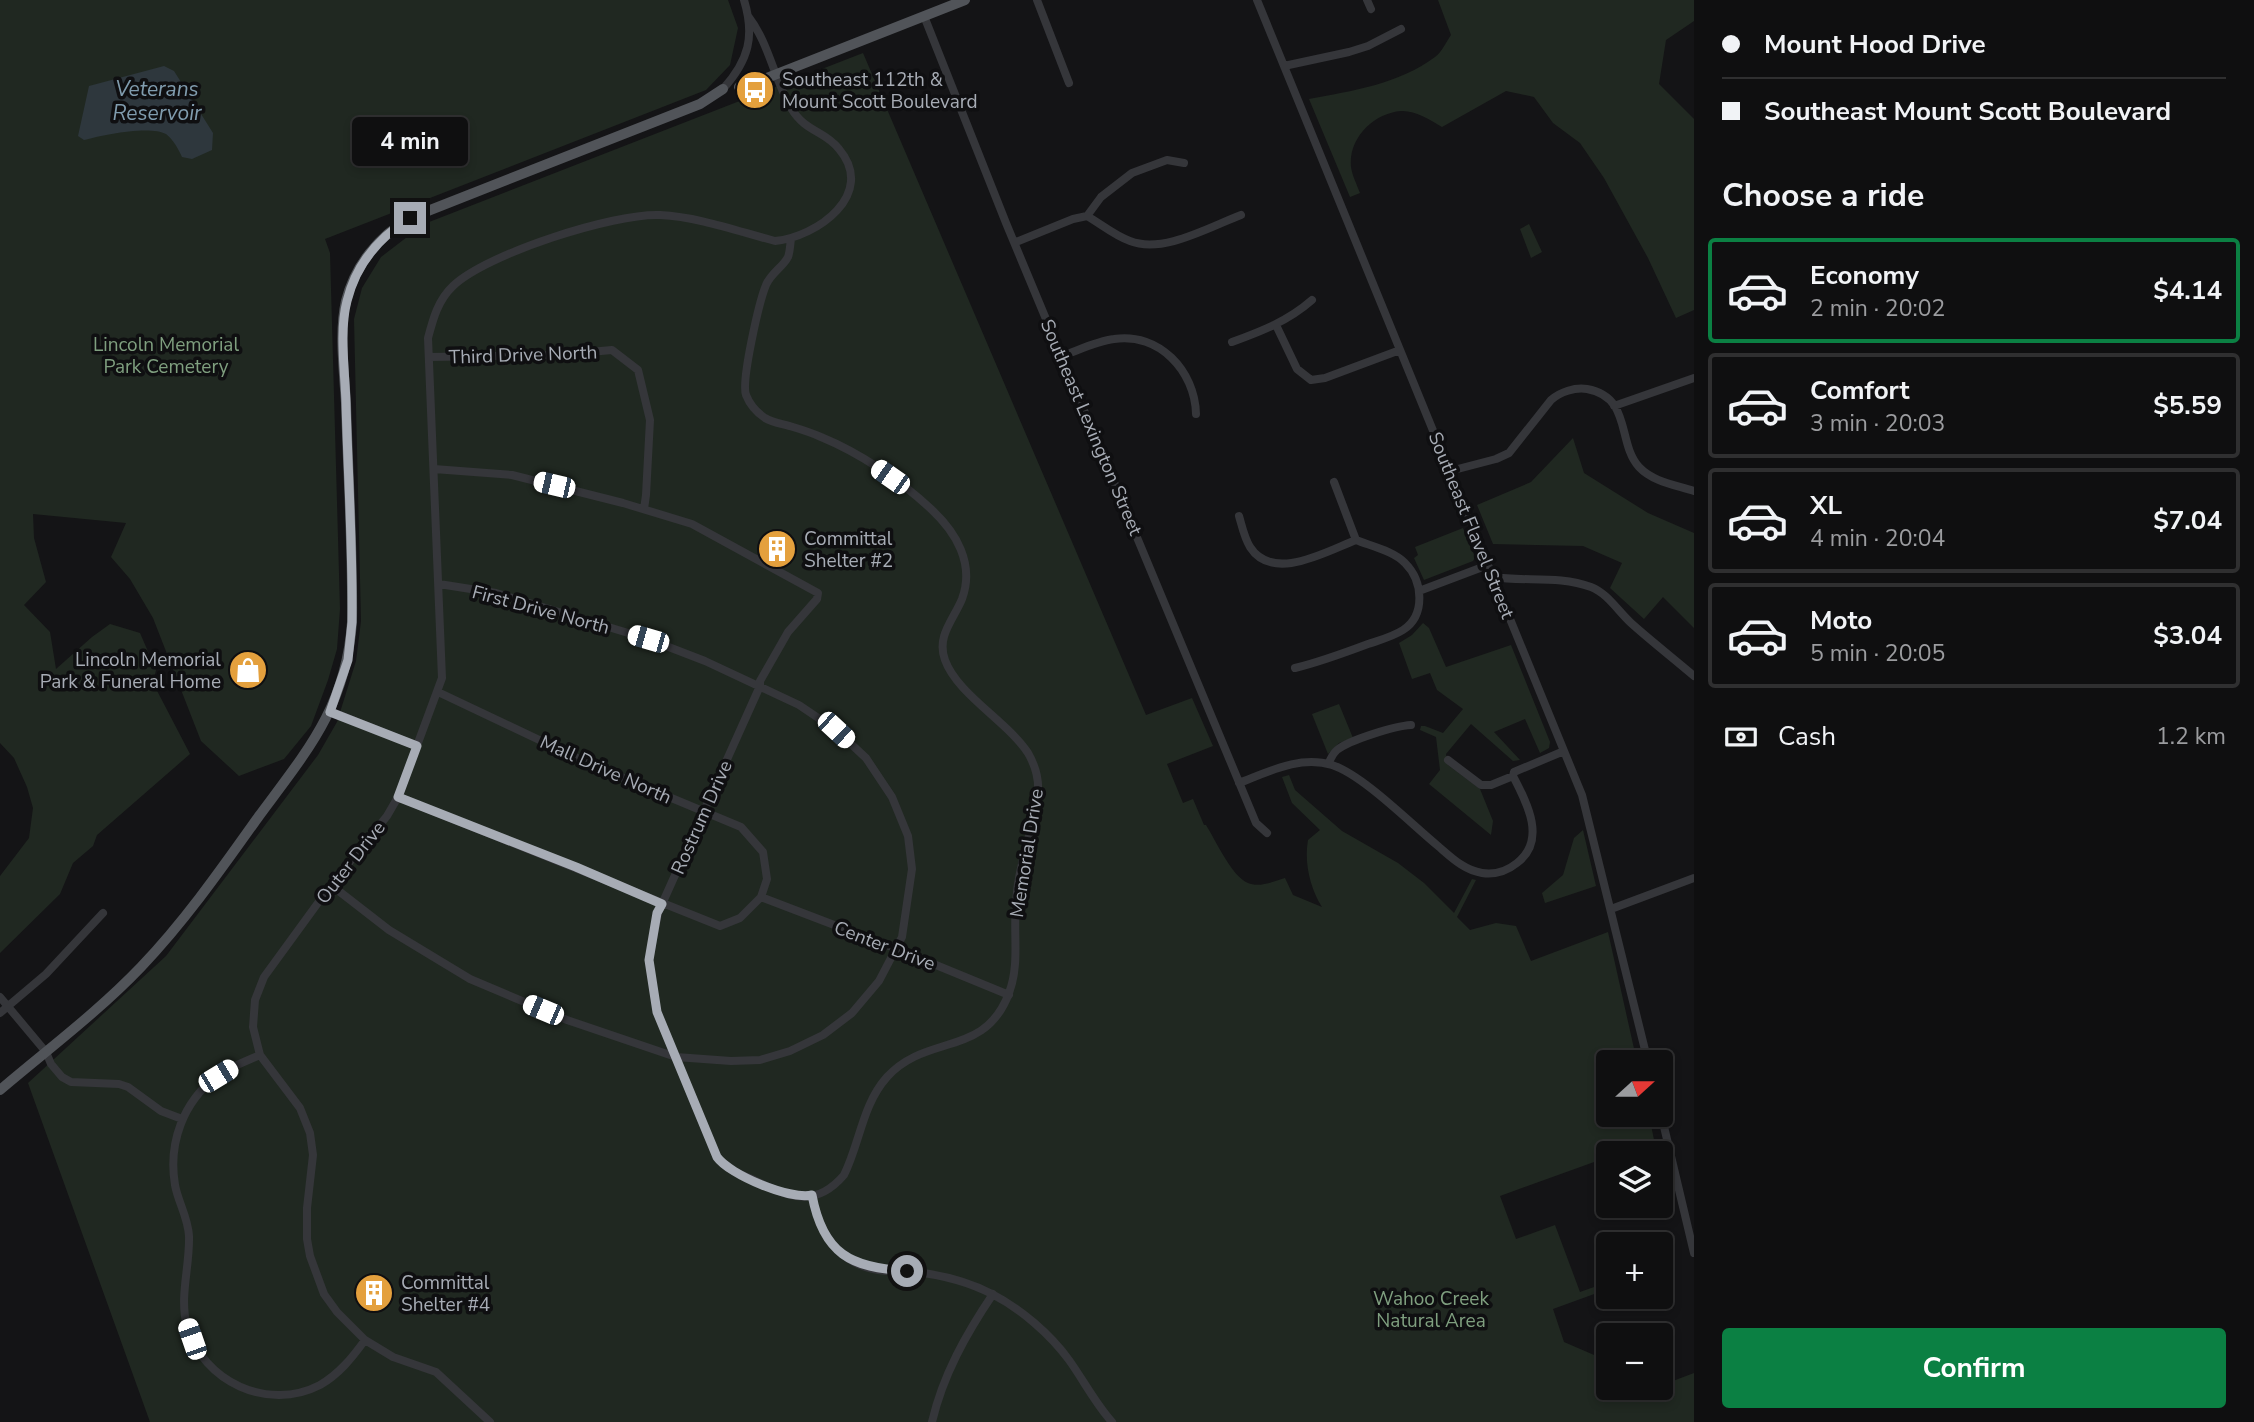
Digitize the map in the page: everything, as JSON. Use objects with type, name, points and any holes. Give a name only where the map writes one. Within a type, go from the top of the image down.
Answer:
[{"type":"main road","points":[[739,87],[965,0]]},
{"type":"main road","points":[[0,1090],[119,988],[174,929],[299,763],[330,712],[345,672],[350,648],[352,580],[344,325],[347,299],[362,265],[384,237],[410,218],[700,104],[723,89]]},
{"type":"street","points":[[723,89],[745,54],[750,33],[744,0]]},
{"type":"street","points":[[1037,0],[1069,83]]},
{"type":"street","name":"Southeast Flavel Street","points":[[1257,0],[1584,802],[1645,1050]]},
{"type":"street","points":[[748,16],[757,28],[775,75],[798,120],[839,149],[850,178],[841,206],[831,218],[817,228],[791,239]]},
{"type":"street","name":"Southeast Lexington Street","points":[[924,16],[1006,223],[1187,662],[1256,823],[1267,833]]},
{"type":"street","points":[[1284,66],[1368,46],[1401,29]]},
{"type":"street","points":[[723,89],[739,87]]},
{"type":"street","points":[[1016,242],[1087,216],[1101,197],[1132,173],[1167,160],[1184,163]]},
{"type":"street","name":"Outer Drive","points":[[260,1055],[253,1027],[258,990],[273,963],[387,816],[398,797],[438,692],[443,664],[428,338],[438,306],[454,285],[485,265],[558,236],[617,219],[656,215],[696,220],[775,241],[791,239]]},
{"type":"street","points":[[1087,216],[1128,241],[1152,245],[1172,242],[1241,215]]},
{"type":"street","name":"Memorial Drive","points":[[791,239],[789,256],[771,275],[762,296],[744,380],[747,399],[758,414],[769,420],[824,438],[877,468],[923,502],[954,534],[964,556],[965,583],[963,596],[943,638],[945,660],[963,685],[1025,749],[1036,771],[1038,790],[1019,882],[1015,918],[1016,966],[1009,995],[986,1029],[967,1040],[917,1055],[896,1068],[870,1102],[844,1175],[828,1189],[818,1195],[812,1195]]},
{"type":"street","points":[[1232,342],[1276,325],[1312,300]]},
{"type":"street","points":[[1276,325],[1297,369],[1311,380],[1325,378],[1400,349]]},
{"type":"street","points":[[1062,356],[1113,339],[1135,340],[1154,346],[1166,352],[1180,365],[1192,389],[1196,414]]},
{"type":"street","name":"Third Drive North","points":[[429,357],[556,355],[612,350],[638,370],[650,420],[644,509]]},
{"type":"street","points":[[1614,406],[1694,378]]},
{"type":"street","points":[[1450,471],[1510,453],[1547,403],[1560,394],[1577,389],[1591,390],[1605,397],[1614,406],[1621,419],[1633,458],[1640,468],[1663,482],[1694,491]]},
{"type":"street","points":[[434,469],[512,475],[644,509]]},
{"type":"street","points":[[1334,482],[1356,540]]},
{"type":"street","name":"Rostrum Drive","points":[[644,509],[692,524],[818,593],[817,599],[788,632],[760,681],[657,913],[649,960],[657,1012],[676,1057]]},
{"type":"street","points":[[1239,516],[1250,547],[1266,560],[1276,563],[1301,562],[1356,540],[1400,559],[1410,570],[1419,591],[1418,612],[1405,629],[1317,663],[1295,668]]},
{"type":"street","points":[[1419,591],[1488,565]]},
{"type":"street","points":[[1493,577],[1553,580],[1594,588],[1694,676]]},
{"type":"street","name":"First Drive North","points":[[331,885],[389,929],[470,979],[567,1020],[676,1057],[760,1060],[790,1051],[823,1035],[852,1013],[879,981],[902,937],[912,869],[908,836],[892,797],[866,758],[836,730],[799,705],[760,686],[648,639],[496,593],[439,584]]},
{"type":"street","name":"Mall Drive North","points":[[438,692],[590,764],[741,827],[763,852],[767,879],[761,897]]},
{"type":"street","points":[[330,712],[417,746]]},
{"type":"street","points":[[1328,764],[1343,746],[1399,726],[1411,725]]},
{"type":"street","points":[[1448,760],[1481,785],[1491,785],[1513,776],[1518,769],[1564,751]]},
{"type":"street","points":[[1239,783],[1289,765],[1304,762],[1328,764],[1356,777],[1462,867],[1485,874],[1512,868],[1528,852],[1534,837],[1532,821],[1513,776]]},
{"type":"street","points":[[398,797],[720,926],[740,918],[761,897]]},
{"type":"street","points":[[1611,909],[1694,878]]},
{"type":"street","name":"Center Drive","points":[[761,897],[1009,995]]},
{"type":"street","points":[[0,1013],[53,968],[103,913]]},
{"type":"street","points":[[0,997],[46,1052],[51,1064],[62,1077],[71,1082],[119,1084],[128,1087],[161,1111],[182,1119]]},
{"type":"street","points":[[365,1340],[349,1362],[333,1377],[317,1386],[286,1395],[248,1391],[219,1375],[208,1364],[192,1339],[185,1311],[188,1229],[175,1189],[173,1173],[177,1133],[182,1119],[200,1092],[218,1076],[260,1055],[300,1108],[310,1133],[313,1155],[306,1219],[310,1256],[324,1294],[337,1312],[365,1340],[393,1357],[436,1372],[490,1422]]},
{"type":"street","points":[[676,1057],[721,1163],[783,1194],[802,1198],[812,1195],[826,1236],[839,1251],[859,1264],[878,1270],[939,1275],[993,1294],[1054,1341],[1112,1422]]},
{"type":"street","points":[[1664,1127],[1694,1253]]},
{"type":"street","points":[[932,1422],[943,1385],[956,1355],[993,1294]]},
{"type":"green space","name":"Lincoln Memorial Park Cemetery","points":[[0,0],[728,0],[738,28],[730,65],[706,90],[325,239],[330,253],[340,609],[337,649],[311,726],[284,759],[239,776],[201,741],[153,618],[130,579],[111,557],[126,523],[33,514],[34,538],[46,582],[24,605],[50,632],[56,669],[110,624],[140,633],[156,670],[153,683],[190,754],[97,835],[93,846],[73,863],[60,894],[0,953],[0,876],[29,838],[33,808],[14,758],[0,743]]},
{"type":"green space","points":[[1438,0],[1694,0],[1694,21],[1666,40],[1659,84],[1694,119],[1694,310],[1676,318],[1648,258],[1604,178],[1580,143],[1553,123],[1534,97],[1506,91],[1442,127],[1406,111],[1381,117],[1365,129],[1354,146],[1351,167],[1360,193],[1350,197],[1309,99],[1391,80],[1435,57],[1451,35]]},
{"type":"green space","name":"Wahoo Creek Natural Area","points":[[863,53],[1146,715],[1192,698],[1213,746],[1167,764],[1183,803],[1193,799],[1204,825],[1236,873],[1248,883],[1257,885],[1285,878],[1293,895],[1322,907],[1311,883],[1307,857],[1308,840],[1320,830],[1292,803],[1282,777],[1289,775],[1295,790],[1342,831],[1398,863],[1424,883],[1454,913],[1472,879],[1476,880],[1457,917],[1470,930],[1496,923],[1516,926],[1531,961],[1608,932],[1634,1050],[1596,1050],[1596,1127],[1651,1127],[1654,1140],[1596,1141],[1596,1161],[1500,1196],[1516,1239],[1555,1225],[1580,1292],[1596,1286],[1596,1293],[1553,1309],[1564,1342],[1596,1356],[1596,1400],[1673,1400],[1673,1381],[1694,1373],[1694,1422],[150,1422],[28,1083],[166,956],[318,755],[337,722],[356,661],[361,621],[354,319],[362,288],[381,257],[424,224]]},
{"type":"green space","points":[[1529,224],[1542,252],[1531,258],[1520,229]]},
{"type":"green space","points":[[1573,438],[1584,473],[1648,513],[1694,533],[1694,628],[1663,597],[1644,619],[1610,588],[1622,563],[1583,546],[1493,544],[1477,505],[1531,482]]},
{"type":"green space","points":[[1463,528],[1475,557],[1473,561],[1424,580],[1414,558],[1418,555],[1415,547]]},
{"type":"green space","points":[[1423,623],[1429,628],[1446,667],[1511,645],[1550,742],[1549,748],[1540,753],[1525,719],[1494,732],[1520,760],[1513,761],[1471,724],[1446,754],[1448,765],[1480,789],[1493,821],[1491,835],[1429,784],[1440,770],[1436,737],[1420,730],[1421,726],[1443,733],[1463,709],[1437,690],[1430,673],[1412,679],[1399,643],[1412,635]]},
{"type":"green space","points":[[1339,704],[1353,738],[1339,743],[1328,754],[1312,714]]},
{"type":"green space","points":[[1583,830],[1596,886],[1545,903],[1542,893],[1563,875],[1574,838]]},
{"type":"water","name":"Veterans Reservoir","points":[[164,66],[174,71],[213,133],[212,150],[192,159],[182,157],[166,134],[159,131],[138,131],[84,140],[78,136],[89,86]]},
{"type":"place","name":"Southeast 112th & Mount Scott Boulevard","points":[[755,90]]},
{"type":"place","name":"Committal Shelter #2","points":[[777,549]]},
{"type":"place","name":"Lincoln Memorial Park & Funeral Home","points":[[248,670]]},
{"type":"place","name":"Committal Shelter #4","points":[[374,1293]]},
{"type":"route","points":[[410,218],[392,229],[369,254],[356,274],[345,310],[344,365],[352,622],[348,660],[330,712],[417,746],[398,797],[662,904],[657,913],[649,960],[657,1012],[721,1163],[783,1194],[802,1198],[812,1195],[821,1229],[831,1244],[848,1258],[878,1270],[907,1271]]}]
